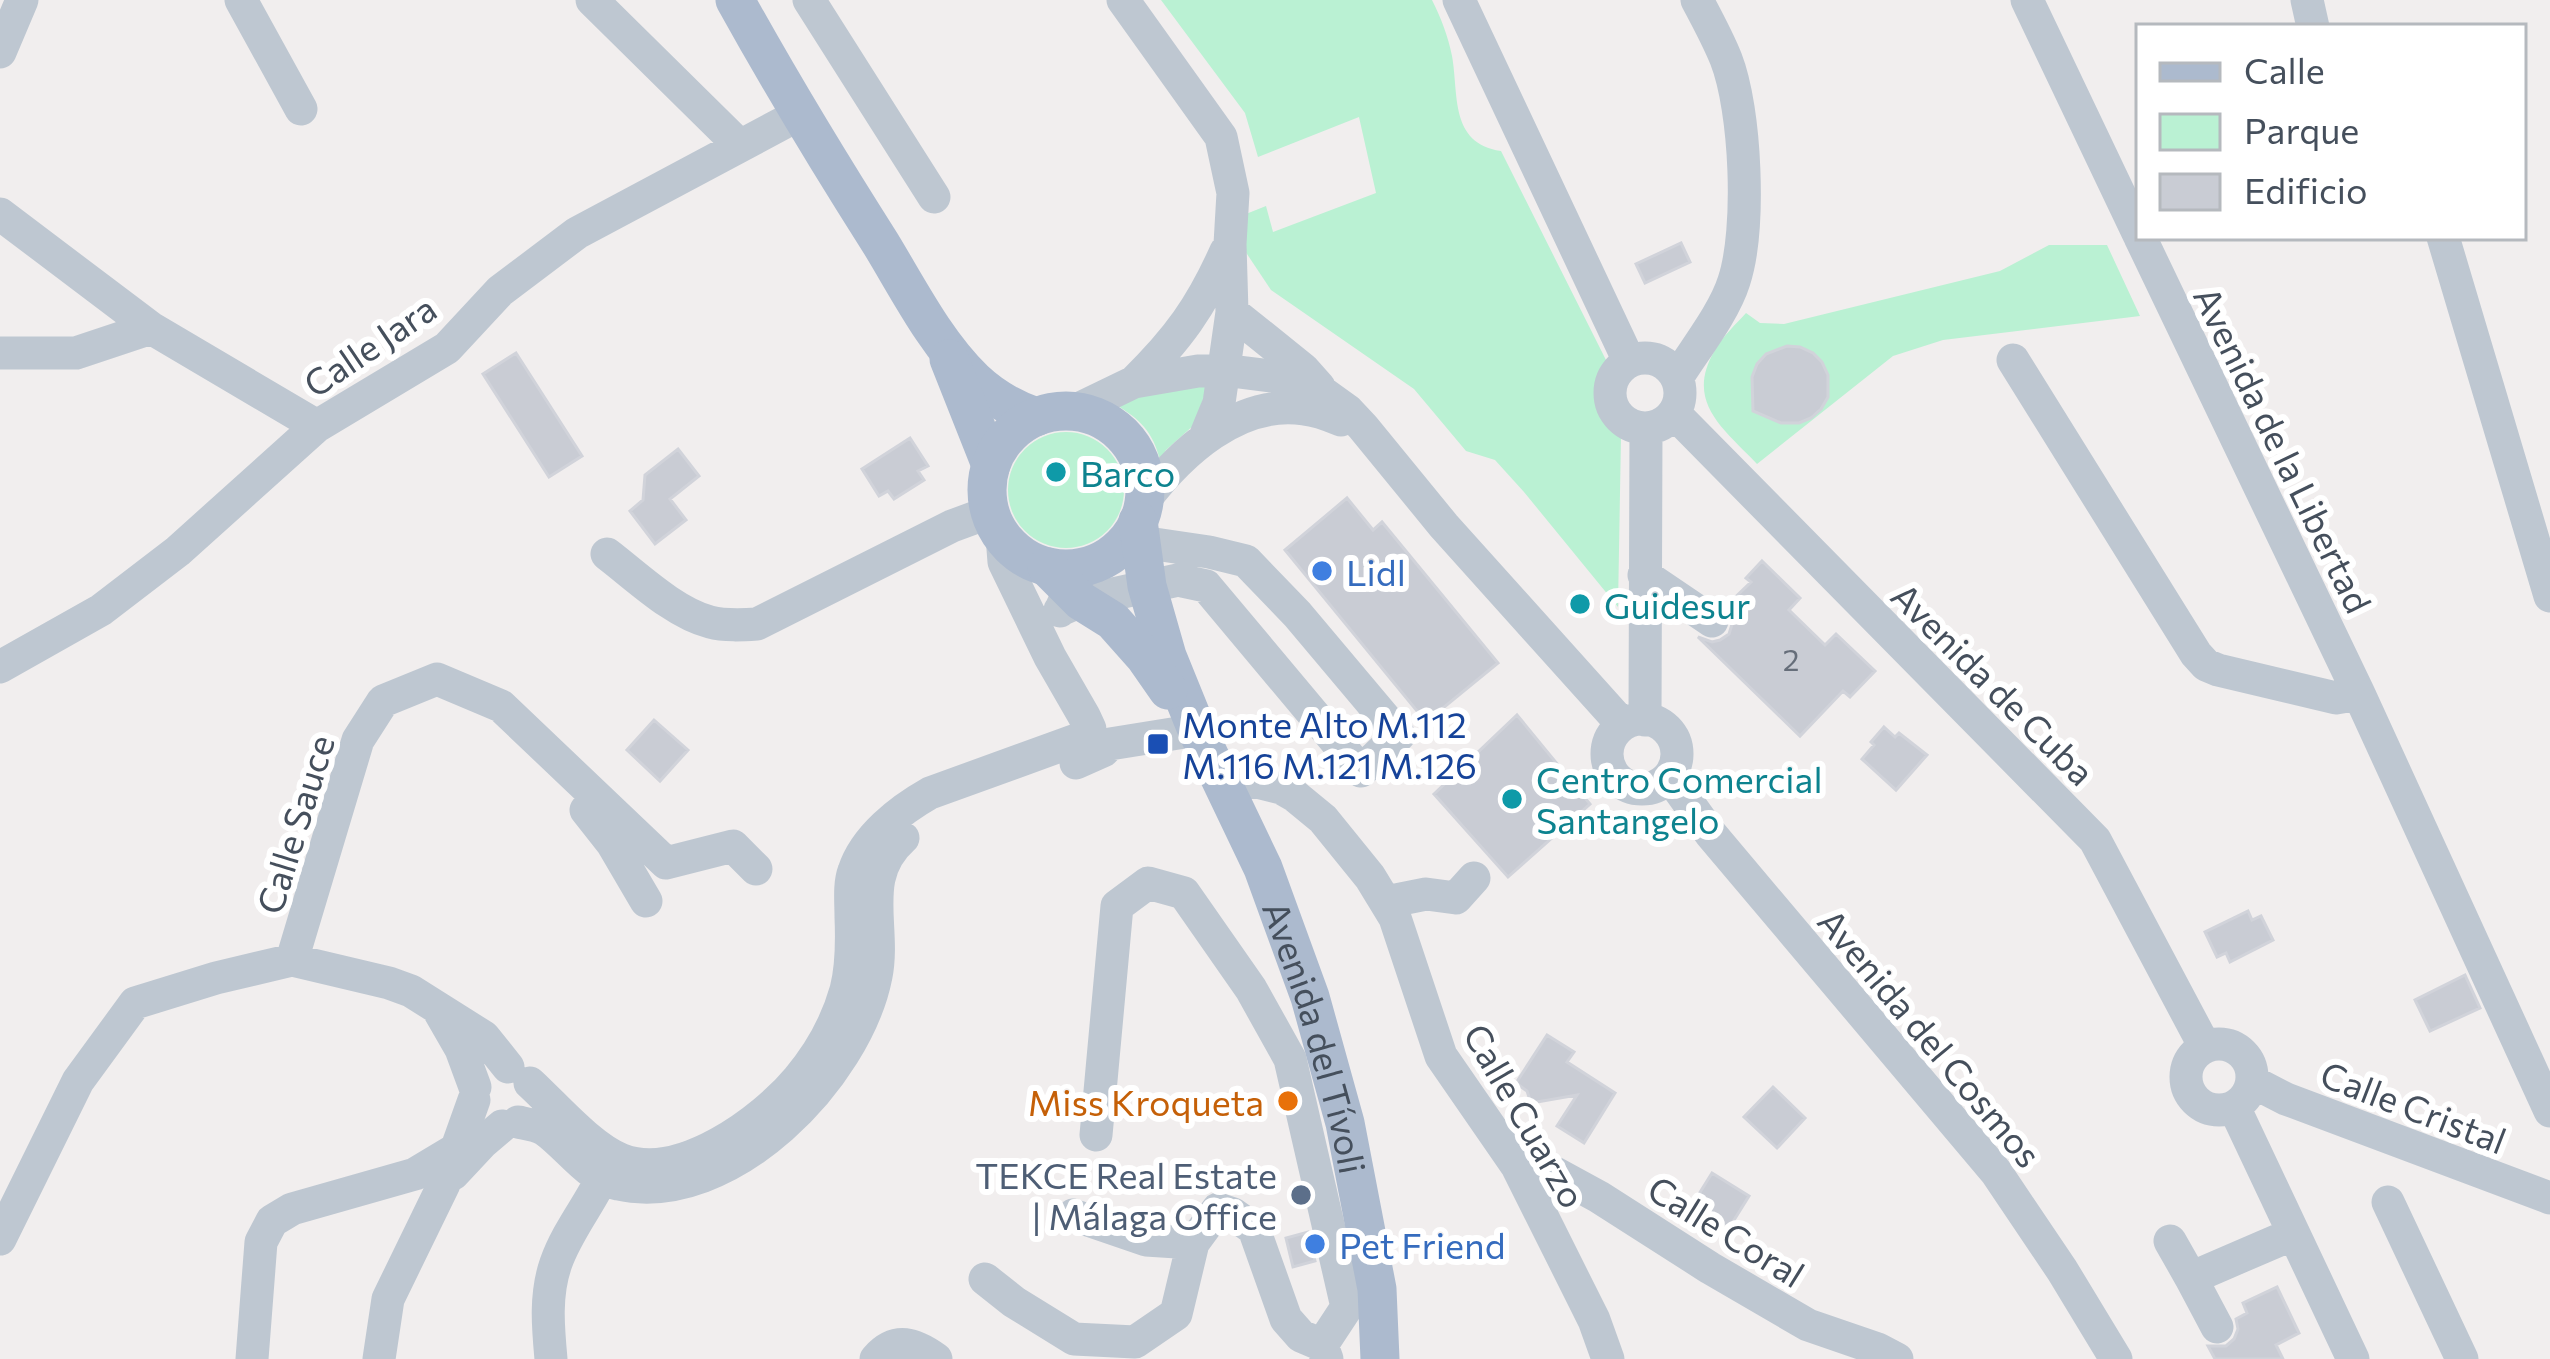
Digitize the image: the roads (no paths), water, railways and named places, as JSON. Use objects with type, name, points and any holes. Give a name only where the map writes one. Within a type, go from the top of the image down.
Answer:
[{"type":"main road","points":[[735,0],[800,114],[943,342],[974,380],[1012,410],[1095,416],[1128,442],[1144,480],[1141,521],[1126,541],[1069,587],[1014,550],[996,524],[988,480],[991,465],[1009,436],[1055,414]]},
{"type":"main road","points":[[943,342],[991,465]]},
{"type":"main road","name":"Avenida del Tívoli","points":[[1141,521],[1147,586],[1167,656],[1263,868],[1310,997],[1345,1123],[1377,1289],[1380,1359]]},
{"type":"main road","name":"Avenida del Tívoli","points":[[1069,587],[1124,633],[1197,730]]},
{"type":"street","points":[[0,52],[22,0]]},
{"type":"street","points":[[241,0],[301,109]]},
{"type":"street","points":[[592,0],[740,146]]},
{"type":"street","points":[[809,0],[934,197]]},
{"type":"street","points":[[1123,0],[1221,137],[1233,193],[1232,312],[1219,403],[1205,437]]},
{"type":"street","points":[[1459,0],[1629,362]]},
{"type":"street","points":[[1633,722],[1660,421],[1679,402],[1677,378],[1734,283],[1742,235],[1738,106],[1727,62],[1697,0]]},
{"type":"street","name":"Avenida de la Libertad","points":[[2027,0],[2136,228]]},
{"type":"street","name":"Calle Jara","points":[[0,667],[101,610],[178,551],[317,426],[447,348],[500,291],[577,233],[800,114]]},
{"type":"street","points":[[1232,205],[1265,192]]},
{"type":"street","points":[[0,214],[151,328],[317,426]]},
{"type":"street","name":"Avenida de la Libertad","points":[[2142,240],[2359,694],[2550,1111]]},
{"type":"street","points":[[2444,240],[2550,596]]},
{"type":"street","points":[[1134,382],[1181,333],[1230,244]]},
{"type":"street","points":[[1232,312],[1304,369],[1323,394]]},
{"type":"street","points":[[0,353],[76,353],[151,328]]},
{"type":"street","points":[[1660,421],[1625,423],[1611,403],[1612,380],[1619,369],[1642,358],[1665,364],[1677,378]]},
{"type":"street","points":[[2013,360],[2206,664],[2336,698],[2359,694]]},
{"type":"street","points":[[1055,414],[1134,382],[1177,373],[1223,370],[1278,377],[1323,394],[1348,411],[1633,722]]},
{"type":"street","points":[[1111,744],[1059,641],[1069,587],[1147,586],[1178,580],[1206,586],[1361,771],[1399,735],[1246,561],[1209,552],[1141,521],[1177,463],[1205,437],[1262,412],[1304,409],[1345,421],[1380,451]]},
{"type":"street","name":"Avenida de Cuba","points":[[1660,421],[2095,840],[2205,1047]]},
{"type":"street","points":[[437,1008],[461,1049],[480,1115],[487,1121],[545,1130],[607,1166],[656,1164],[697,1155],[764,1113],[797,1081],[820,1049],[845,993],[852,940],[852,873],[862,854],[896,817],[930,793],[1090,735],[1004,562],[996,524],[952,526],[758,624],[706,622],[667,600],[607,554]]},
{"type":"street","points":[[1644,575],[1712,621]]},
{"type":"street","name":"Calle Sauce","points":[[292,960],[358,740],[383,701],[437,679],[501,706],[666,863],[733,846],[756,869]]},
{"type":"street","name":"Calle Sauce","points":[[501,706],[612,843],[646,901]]},
{"type":"street","points":[[1633,722],[1664,726],[1677,747],[1670,777],[1644,790],[1626,787],[1610,771],[1606,751],[1610,736],[1633,722]]},
{"type":"street","points":[[379,1359],[388,1299],[444,1184],[485,1073],[500,1066],[519,1075],[597,1144],[619,1185],[664,1186],[723,1168],[780,1129],[825,1084],[864,1018],[877,973],[879,872],[886,852],[935,815],[1074,764],[1111,744],[1197,730]]},
{"type":"street","name":"Avenida del Cosmos","points":[[1670,777],[1710,833],[1996,1172],[2116,1359]]},
{"type":"street","name":"Calle Cuarzo","points":[[1227,789],[1253,782],[1282,788],[1323,819],[1370,877],[1395,918],[1441,1056],[1517,1166],[1594,1320],[1608,1359]]},
{"type":"street","points":[[1386,902],[1426,894],[1456,898],[1474,878]]},
{"type":"street","points":[[985,1279],[1074,1339],[1135,1342],[1176,1314],[1192,1243],[1218,1209],[1254,1229],[1286,1319],[1324,1352],[1347,1307],[1290,1059],[1251,989],[1184,892],[1148,883],[1117,906],[1096,1135]]},
{"type":"street","points":[[0,1239],[78,1081],[135,1003],[292,960],[411,992],[484,1037],[533,1091],[531,1109],[482,1143],[444,1184]]},
{"type":"street","points":[[2244,1095],[2212,1110],[2193,1098],[2186,1070],[2205,1047],[2225,1045],[2245,1058],[2244,1095],[2293,1234],[2353,1359]]},
{"type":"street","name":"Calle Cristal","points":[[2244,1095],[2287,1099],[2550,1198]]},
{"type":"street","points":[[253,1359],[261,1242],[272,1221],[292,1210],[387,1184],[432,1166],[454,1150]]},
{"type":"street","points":[[551,1359],[549,1288],[556,1260],[607,1166]]},
{"type":"street","name":"Calle Coral","points":[[1517,1166],[1555,1173],[1808,1325],[1897,1359]]},
{"type":"street","points":[[387,1184],[413,1187],[425,1204],[427,1218]]},
{"type":"street","points":[[2388,1202],[2462,1359]]},
{"type":"street","points":[[1073,1216],[1146,1240],[1192,1243]]},
{"type":"street","points":[[2192,1278],[2293,1234]]},
{"type":"street","points":[[2170,1241],[2218,1327]]},
{"type":"street","points":[[876,1359],[900,1343],[918,1346],[936,1359]]},
{"type":"place","name":"Barco","points":[[1056,472]]},
{"type":"place","name":"Lidl","points":[[1322,571]]},
{"type":"place","name":"Guidesur","points":[[1580,604]]},
{"type":"place","name":"Monte Alto M.112 M.116 M.121 M.126","points":[[1158,744]]},
{"type":"place","name":"Centro Comercial Santangelo","points":[[1512,799]]},
{"type":"place","name":"Miss Kroqueta","points":[[1288,1101]]},
{"type":"place","name":"TEKCE Real Estate | Málaga Office","points":[[1301,1195]]},
{"type":"place","name":"Pet Friend","points":[[1315,1244]]}]
